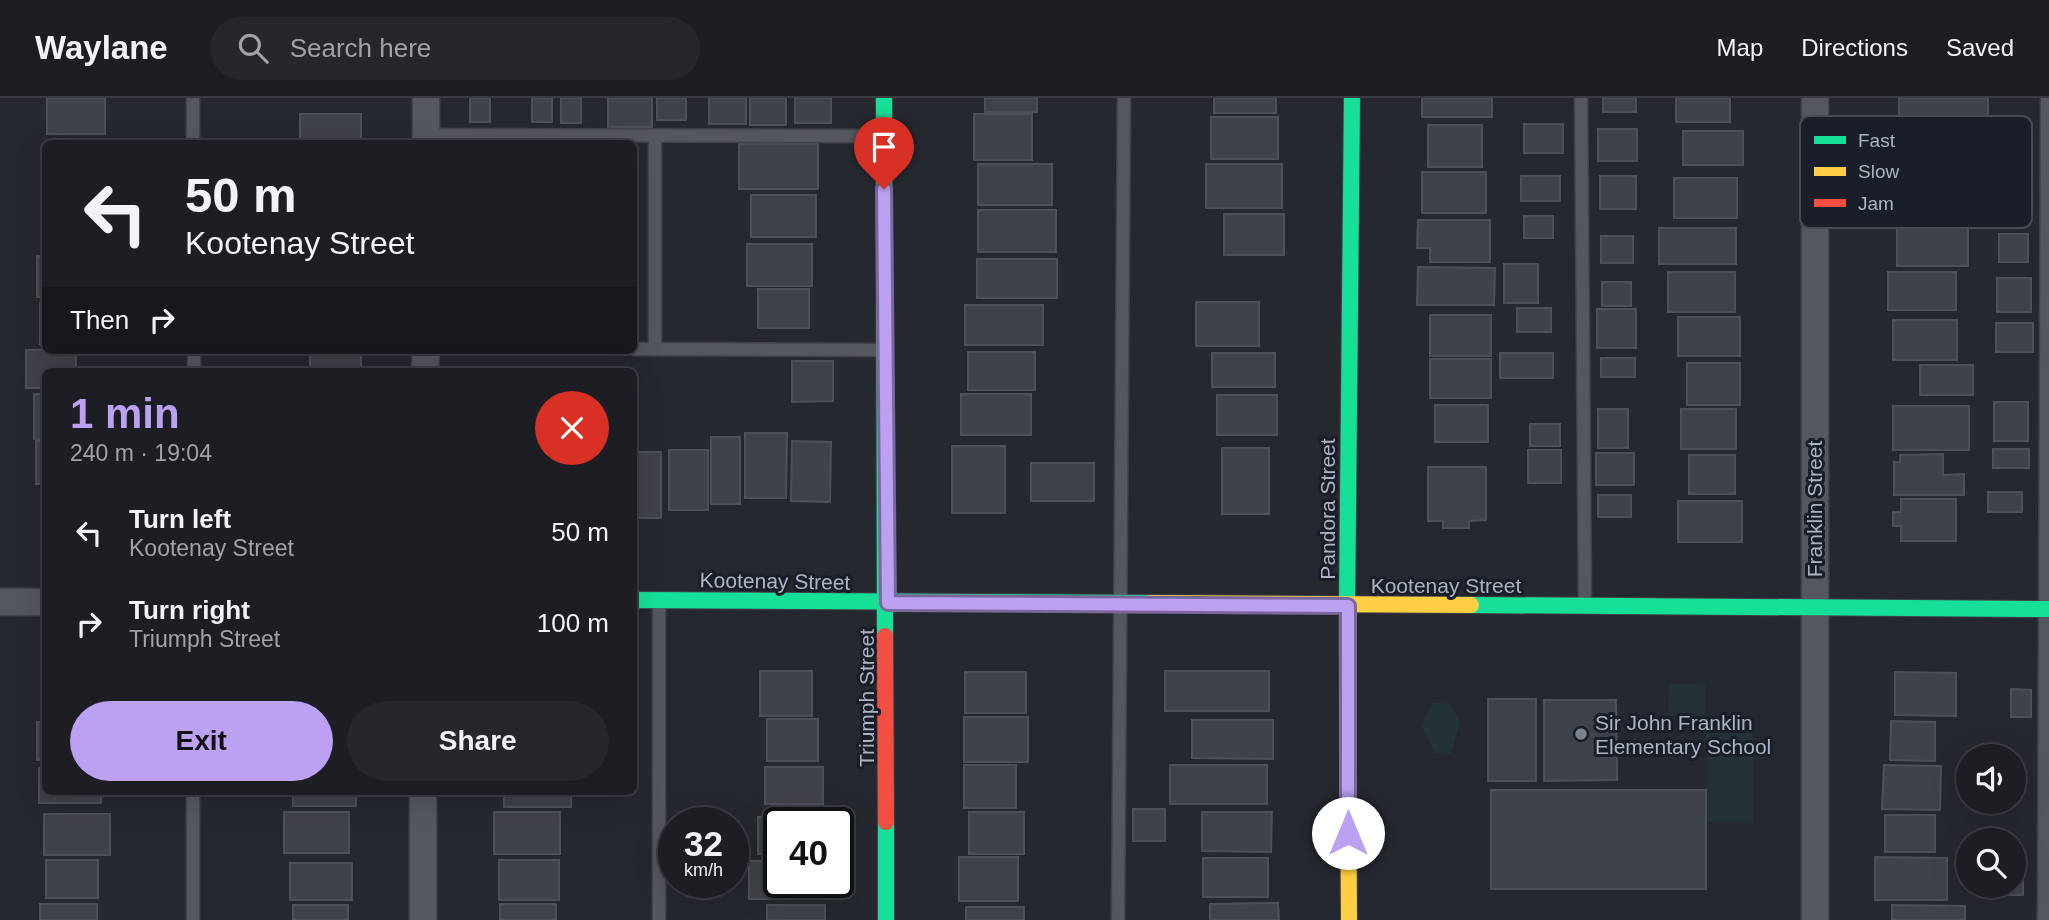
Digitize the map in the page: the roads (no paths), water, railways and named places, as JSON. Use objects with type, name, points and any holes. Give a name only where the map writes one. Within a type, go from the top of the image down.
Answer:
[{"type":"street","points":[[426,98],[426,139]]},
{"type":"street","name":"Triumph Street","points":[[884,98],[888,603],[886,920]]},
{"type":"street","name":"Pandora Street","points":[[1349,920],[1348,606],[1352,98]]},
{"type":"street","name":"Franklin Street","points":[[1815,98],[1815,116]]},
{"type":"street","name":"Franklin Street","points":[[1815,228],[1815,920]]},
{"type":"street","name":"Kootenay Street","points":[[637,600],[2047,609]]},
{"type":"street","points":[[0,602],[42,602]]},
{"type":"street","points":[[423,795],[423,920]]},
{"type":"lane","points":[[193,98],[193,140]]},
{"type":"lane","points":[[1118,920],[1124,98]]},
{"type":"lane","points":[[1581,98],[1585,606]]},
{"type":"lane","points":[[2044,920],[2047,98]]},
{"type":"lane","points":[[655,136],[655,349]]},
{"type":"lane","points":[[426,139],[884,136]]},
{"type":"lane","points":[[637,349],[884,349]]},
{"type":"lane","points":[[659,600],[659,920]]},
{"type":"lane","points":[[193,795],[193,920]]},
{"type":"place","name":"Sir John Franklin Elementary School","points":[[1581,734]]}]
